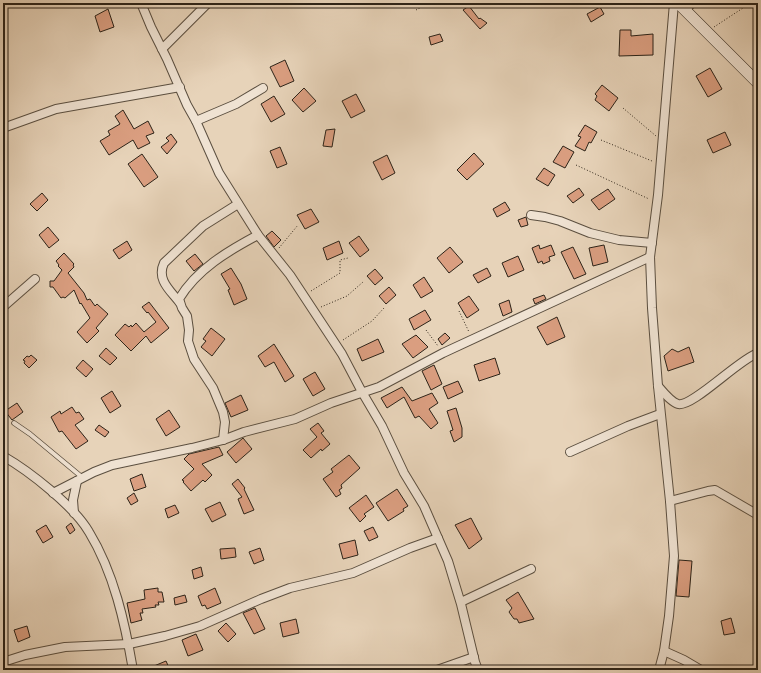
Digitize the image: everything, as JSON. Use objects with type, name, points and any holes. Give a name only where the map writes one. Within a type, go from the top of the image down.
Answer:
[{"type":"main road","points":[[685,5],[707,32],[758,83]]},
{"type":"street","points":[[141,3],[187,105],[196,121],[218,173],[258,235],[290,275],[336,345],[382,426],[404,473],[424,506],[448,561],[478,670]]},
{"type":"street","points":[[162,50],[208,3]]},
{"type":"street","points":[[659,670],[664,651],[669,616],[674,556],[670,500],[660,414],[652,308],[650,257],[657,203],[674,3]]},
{"type":"street","points":[[3,128],[56,109],[180,88]]},
{"type":"street","points":[[196,121],[236,104],[263,88]]},
{"type":"street","points":[[223,440],[225,422],[223,412],[214,388],[194,359],[188,341],[189,330],[187,316],[180,303],[163,282],[161,274],[164,263],[203,226],[238,204]]},
{"type":"street","points":[[531,216],[545,217],[560,221],[590,233],[619,240],[652,243]]},
{"type":"street","points":[[180,303],[179,299],[185,291],[218,258],[258,235]]},
{"type":"street","points":[[53,493],[112,465],[223,440],[244,432],[295,419],[330,403],[379,387],[443,353],[650,257]]},
{"type":"street","points":[[3,307],[35,279]]},
{"type":"street","points":[[658,386],[673,402],[683,404],[709,388],[745,359],[758,352]]},
{"type":"street","points":[[570,452],[628,426],[660,414]]},
{"type":"street","points":[[3,456],[11,460],[53,493],[74,513],[89,531],[100,553],[114,589],[129,644],[133,670]]},
{"type":"street","points":[[74,513],[73,500],[80,480]]},
{"type":"street","points":[[670,500],[715,490],[758,515]]},
{"type":"street","points":[[3,662],[25,654],[65,647],[129,644],[165,636],[200,626],[283,590],[353,573],[404,550],[438,538]]},
{"type":"street","points":[[460,602],[531,569]]},
{"type":"street","points":[[664,651],[701,670]]},
{"type":"street","points":[[437,670],[474,657]]},
{"type":"lane","points":[[14,423],[30,434],[80,480]]},
{"type":"path","points":[[416,10],[429,3]]},
{"type":"path","points":[[707,32],[748,3]]},
{"type":"path","points":[[623,108],[662,141]]},
{"type":"path","points":[[601,140],[660,164]]},
{"type":"path","points":[[576,165],[657,203]]},
{"type":"path","points":[[273,254],[298,225]]},
{"type":"path","points":[[303,295],[340,273],[340,260],[348,258]]},
{"type":"path","points":[[313,310],[347,296],[363,282]]},
{"type":"path","points":[[336,345],[372,321],[384,308]]},
{"type":"path","points":[[459,312],[473,340]]},
{"type":"path","points":[[426,330],[443,353]]},
{"type":"building","points":[[469,6],[479,19],[480,18],[487,23],[480,29],[463,10]]},
{"type":"building","points":[[600,7],[604,14],[591,22],[587,14]]},
{"type":"building","points":[[108,9],[114,27],[100,32],[95,16]]},
{"type":"building","points":[[620,30],[631,30],[631,36],[653,34],[653,55],[619,56]]},
{"type":"building","points":[[440,34],[443,41],[431,45],[429,37]]},
{"type":"building","points":[[285,60],[294,81],[280,87],[270,67]]},
{"type":"building","points":[[710,68],[722,89],[708,97],[696,76]]},
{"type":"building","points":[[602,85],[618,98],[609,111],[595,100],[597,96],[595,94]]},
{"type":"building","points":[[304,88],[316,101],[303,112],[292,100]]},
{"type":"building","points":[[356,94],[365,111],[351,118],[342,101]]},
{"type":"building","points":[[274,96],[285,114],[271,122],[261,104]]},
{"type":"building","points":[[123,110],[134,129],[148,121],[154,133],[146,136],[150,143],[138,149],[133,140],[109,155],[100,141],[110,135],[108,131],[120,124],[115,116]]},
{"type":"building","points":[[585,125],[597,132],[591,143],[589,142],[585,151],[575,146],[581,137],[578,136]]},
{"type":"building","points":[[335,129],[332,147],[323,146],[326,130]]},
{"type":"building","points":[[725,132],[731,145],[713,153],[707,140]]},
{"type":"building","points":[[171,134],[177,142],[167,154],[161,147],[169,141],[166,138]]},
{"type":"building","points":[[563,146],[574,152],[565,168],[553,162]]},
{"type":"building","points":[[280,147],[287,164],[277,168],[270,151]]},
{"type":"building","points":[[474,153],[484,164],[467,180],[457,170]]},
{"type":"building","points":[[142,154],[158,177],[144,187],[128,164]]},
{"type":"building","points":[[387,155],[395,173],[382,180],[373,162]]},
{"type":"building","points":[[544,168],[555,175],[548,186],[536,179]]},
{"type":"building","points":[[579,188],[584,195],[573,203],[567,196]]},
{"type":"building","points":[[608,189],[615,199],[599,210],[591,200]]},
{"type":"building","points":[[42,193],[48,200],[37,211],[30,204]]},
{"type":"building","points":[[505,202],[510,210],[497,217],[493,209]]},
{"type":"building","points":[[311,209],[319,222],[305,229],[297,215]]},
{"type":"building","points":[[526,217],[528,225],[521,227],[518,220]]},
{"type":"building","points":[[48,227],[59,240],[49,248],[39,235]]},
{"type":"building","points":[[272,231],[281,240],[274,247],[266,236]]},
{"type":"building","points":[[359,236],[369,250],[360,257],[349,243]]},
{"type":"building","points":[[127,241],[132,250],[119,259],[113,250]]},
{"type":"building","points":[[339,241],[343,253],[327,260],[323,248]]},
{"type":"building","points":[[539,245],[540,249],[551,245],[555,255],[549,257],[550,261],[543,264],[542,261],[538,263],[532,248]]},
{"type":"building","points":[[604,245],[608,262],[593,266],[589,248]]},
{"type":"building","points":[[450,247],[463,262],[449,273],[437,258]]},
{"type":"building","points":[[573,247],[586,274],[574,279],[561,252]]},
{"type":"building","points":[[64,253],[74,264],[74,267],[68,273],[84,293],[87,300],[90,299],[95,306],[97,304],[108,314],[96,328],[99,331],[87,343],[77,332],[90,318],[81,303],[80,304],[74,290],[65,298],[61,298],[53,287],[50,287],[50,281],[54,281],[62,270],[56,261]]},
{"type":"building","points":[[195,254],[203,264],[194,271],[186,261]]},
{"type":"building","points":[[518,256],[524,270],[508,277],[502,263]]},
{"type":"building","points":[[231,268],[241,284],[247,299],[234,305],[228,290],[230,289],[221,274]]},
{"type":"building","points":[[487,268],[491,276],[478,283],[473,275]]},
{"type":"building","points":[[375,269],[383,278],[375,285],[367,276]]},
{"type":"building","points":[[424,277],[433,291],[421,298],[413,285]]},
{"type":"building","points":[[389,287],[396,295],[386,304],[379,296]]},
{"type":"building","points":[[544,295],[546,299],[535,304],[533,299]]},
{"type":"building","points":[[469,296],[479,310],[467,318],[458,303]]},
{"type":"building","points":[[509,300],[512,312],[503,316],[499,304]]},
{"type":"building","points":[[149,302],[169,328],[151,343],[146,336],[131,351],[115,335],[125,324],[129,327],[131,325],[132,327],[136,323],[144,332],[156,322],[142,307]]},
{"type":"building","points":[[425,310],[431,320],[414,330],[409,319]]},
{"type":"building","points":[[557,317],[565,337],[547,345],[537,327]]},
{"type":"building","points":[[211,328],[225,339],[212,356],[201,347],[206,341],[203,339]]},
{"type":"building","points":[[445,333],[450,338],[442,345],[438,339]]},
{"type":"building","points":[[416,335],[428,347],[413,358],[402,344]]},
{"type":"building","points":[[378,339],[384,352],[362,361],[357,349]]},
{"type":"building","points":[[274,344],[294,376],[285,382],[274,362],[265,367],[258,356]]},
{"type":"building","points":[[689,347],[694,362],[668,371],[664,356],[672,349],[678,352]]},
{"type":"building","points":[[106,348],[117,358],[110,365],[99,356]]},
{"type":"building","points":[[31,355],[37,360],[29,368],[23,360],[27,356],[29,357]]},
{"type":"building","points":[[495,358],[500,374],[479,381],[474,365]]},
{"type":"building","points":[[83,360],[93,369],[86,377],[76,368]]},
{"type":"building","points":[[434,365],[442,384],[431,390],[422,371]]},
{"type":"building","points":[[315,372],[325,389],[313,396],[303,379]]},
{"type":"building","points":[[458,381],[463,392],[448,399],[443,387]]},
{"type":"building","points":[[402,387],[412,401],[432,393],[438,403],[429,409],[438,423],[431,429],[419,416],[415,418],[404,397],[387,408],[381,398]]},
{"type":"building","points":[[112,391],[121,406],[110,413],[101,398]]},
{"type":"building","points":[[241,395],[248,410],[231,417],[225,403]]},
{"type":"building","points":[[17,403],[23,412],[12,420],[5,411]]},
{"type":"building","points":[[72,407],[76,413],[79,412],[84,419],[75,425],[88,441],[76,449],[62,431],[59,432],[51,417],[60,411],[61,414]]},
{"type":"building","points":[[456,408],[462,428],[462,437],[454,442],[450,431],[453,430],[447,411]]},
{"type":"building","points":[[169,410],[180,427],[166,436],[156,419]]},
{"type":"building","points":[[318,423],[324,431],[321,433],[330,444],[322,451],[321,449],[311,458],[303,450],[317,437],[310,429]]},
{"type":"building","points":[[99,425],[109,432],[105,437],[95,430]]},
{"type":"building","points":[[243,438],[252,449],[236,463],[227,452]]},
{"type":"building","points":[[219,447],[223,455],[202,464],[212,475],[205,482],[203,480],[191,491],[182,480],[194,469],[184,459],[189,454]]},
{"type":"building","points":[[349,455],[360,468],[341,485],[342,488],[339,490],[341,494],[336,497],[323,479],[333,472],[331,469]]},
{"type":"building","points":[[142,474],[146,487],[134,491],[130,479]]},
{"type":"building","points":[[238,479],[245,488],[244,489],[254,510],[244,514],[238,499],[242,497],[232,484]]},
{"type":"building","points":[[397,489],[408,506],[403,509],[404,511],[388,521],[376,503]]},
{"type":"building","points":[[134,493],[138,501],[131,505],[127,498]]},
{"type":"building","points":[[366,495],[374,507],[364,514],[366,516],[360,522],[349,508]]},
{"type":"building","points":[[220,502],[226,515],[212,522],[205,509]]},
{"type":"building","points":[[175,505],[179,513],[168,518],[165,509]]},
{"type":"building","points":[[471,518],[482,539],[469,549],[455,525]]},
{"type":"building","points":[[71,523],[75,530],[70,534],[66,527]]},
{"type":"building","points":[[46,525],[53,537],[43,543],[36,531]]},
{"type":"building","points":[[373,527],[378,537],[369,541],[364,531]]},
{"type":"building","points":[[355,540],[358,555],[343,559],[339,544]]},
{"type":"building","points":[[235,548],[236,557],[221,559],[220,549]]},
{"type":"building","points":[[260,548],[264,560],[254,564],[249,552]]},
{"type":"building","points":[[679,560],[692,561],[689,597],[676,596]]},
{"type":"building","points":[[201,567],[203,576],[194,579],[192,570]]},
{"type":"building","points":[[158,588],[158,592],[162,592],[164,602],[158,602],[159,605],[155,605],[156,607],[142,609],[143,613],[140,613],[142,620],[131,623],[127,603],[145,599],[144,590]]},
{"type":"building","points":[[215,588],[221,603],[207,609],[205,605],[202,606],[198,596]]},
{"type":"building","points":[[518,592],[534,619],[519,623],[517,619],[514,619],[509,612],[512,608],[506,600]]},
{"type":"building","points":[[185,595],[187,602],[175,605],[174,598]]},
{"type":"building","points":[[255,608],[265,629],[254,634],[243,613]]},
{"type":"building","points":[[731,618],[735,633],[724,635],[721,621]]},
{"type":"building","points":[[296,619],[299,633],[283,637],[280,623]]},
{"type":"building","points":[[226,623],[236,634],[228,642],[218,631]]},
{"type":"building","points":[[27,626],[30,637],[18,642],[14,630]]},
{"type":"building","points":[[196,634],[203,650],[188,656],[182,640]]},
{"type":"building","points":[[166,661],[170,670],[156,670],[154,666]]}]
